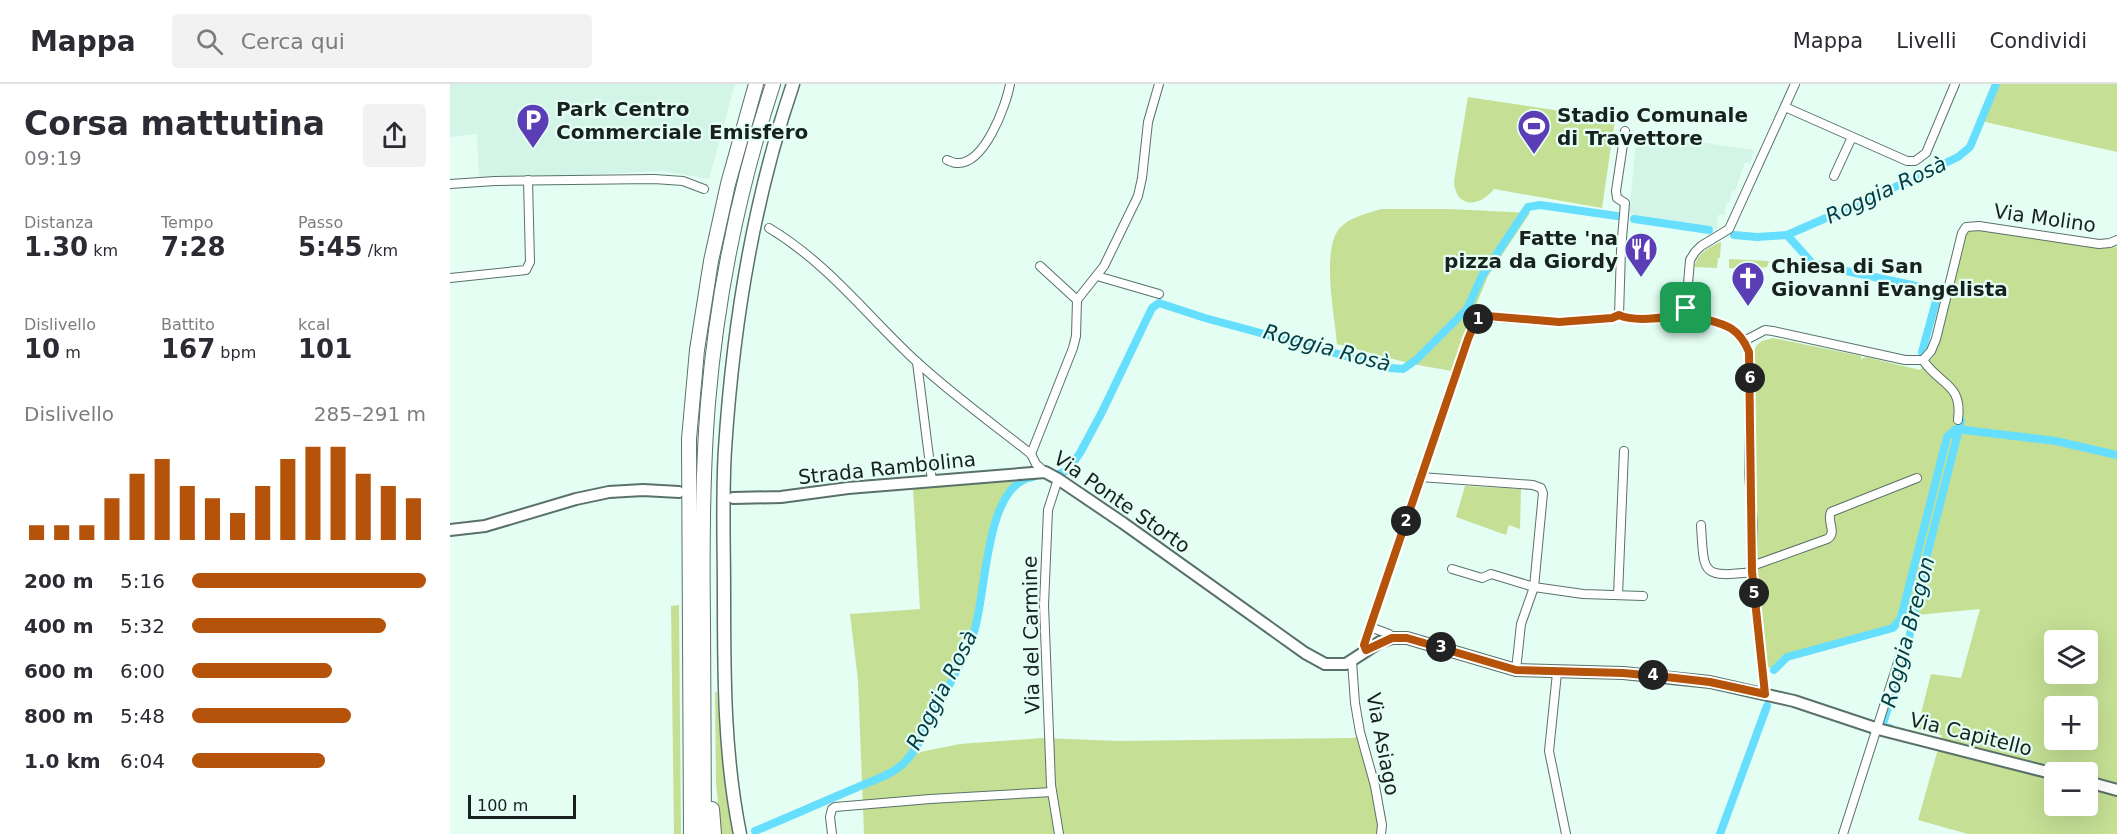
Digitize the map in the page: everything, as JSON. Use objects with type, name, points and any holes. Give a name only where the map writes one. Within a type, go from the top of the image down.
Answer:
[{"type":"highway","points":[[691,834],[689,439],[697,350],[713,252],[730,173],[756,84]]},
{"type":"highway","points":[[704,834],[703,552],[705,443],[711,370],[726,270],[744,184],[773,84]]},
{"type":"highway","points":[[705,443],[714,834]]},
{"type":"main road","points":[[740,834],[731,778],[724,704],[725,451],[731,374],[744,283],[763,186],[793,84]]},
{"type":"street","points":[[947,160],[956,164],[969,160],[980,149],[992,134],[1001,115],[1010,84]]},
{"type":"street","points":[[1031,454],[1073,348],[1076,336],[1077,300],[1097,276],[1138,196],[1148,122],[1159,84]]},
{"type":"street","points":[[1694,316],[1687,322],[1681,320],[1680,315],[1686,308],[1690,260],[1701,246],[1729,229],[1795,84]]},
{"type":"street","points":[[1785,107],[1907,161],[1915,161],[1926,153],[1955,84]]},
{"type":"street","points":[[1619,315],[1625,203],[1617,198],[1616,191],[1624,131]]},
{"type":"street","points":[[1834,176],[1852,137]]},
{"type":"street","points":[[450,184],[528,180],[654,179],[683,181],[705,189]]},
{"type":"street","points":[[450,278],[526,270],[530,262],[528,180]]},
{"type":"street","name":"Via Molino","points":[[1923,360],[1931,351],[1936,339],[1962,233],[1966,227],[1979,225],[2100,244],[2117,240]]},
{"type":"street","name":"Via Ponte Storto","points":[[769,228],[792,242],[817,262],[917,362],[1031,454],[1036,464],[1045,472],[1123,523],[1313,659],[1339,666],[1352,661]]},
{"type":"street","points":[[1040,266],[1077,300]]},
{"type":"street","points":[[1097,276],[1159,294]]},
{"type":"street","points":[[1686,308],[1692,310],[1694,316]]},
{"type":"street","points":[[1366,650],[1364,645],[1420,477],[1476,320],[1487,316],[1559,322],[1612,318],[1619,315],[1626,318],[1664,318],[1680,315]]},
{"type":"street","points":[[1694,316],[1727,325],[1744,341],[1750,359],[1749,474],[1752,569],[1765,694]]},
{"type":"street","points":[[1744,341],[1765,330],[1773,330],[1905,360],[1923,360],[1957,394],[1960,409],[1958,420]]},
{"type":"street","points":[[917,362],[932,481]]},
{"type":"street","points":[[1618,595],[1624,451]]},
{"type":"street","name":"Strada Rambolina","points":[[733,498],[781,497],[1045,472]]},
{"type":"street","points":[[1420,477],[1533,485],[1541,488],[1543,493],[1534,587],[1521,624],[1516,670]]},
{"type":"street","points":[[1701,525],[1705,567],[1712,574],[1724,575],[1752,569],[1827,539],[1833,532],[1829,519],[1831,512],[1917,478]]},
{"type":"street","name":"Via del Carmine","points":[[1058,479],[1048,510],[1045,558],[1046,661],[1052,792],[1059,834]]},
{"type":"street","points":[[450,530],[485,526],[576,499],[609,492],[643,490],[679,492]]},
{"type":"street","points":[[1452,569],[1482,578],[1491,574],[1534,587],[1583,594],[1643,596]]},
{"type":"street","name":"Via Capitello","points":[[1370,627],[1389,634],[1392,638],[1407,638],[1516,670],[1623,673],[1710,682],[1794,701],[1878,729],[2044,771]]},
{"type":"street","points":[[1352,661],[1366,650],[1392,638]]},
{"type":"street","name":"Via Capitello","points":[[1878,729],[1901,653]]},
{"type":"street","name":"Via Asiago","points":[[1352,661],[1355,703],[1360,732],[1375,786],[1382,825],[1381,834]]},
{"type":"street","points":[[1557,672],[1549,751],[1566,834]]},
{"type":"street","points":[[1843,834],[1878,729]]},
{"type":"street","points":[[2098,785],[2117,790]]},
{"type":"street","points":[[832,834],[830,818],[832,809],[842,806],[1052,792]]},
{"type":"shaded area","points":[[450,84],[735,84],[709,179],[662,171],[479,180],[477,134],[450,137]]},
{"type":"shaded area","points":[[1637,133],[1754,150],[1750,163],[1745,162],[1729,203],[1726,203],[1725,215],[1718,215],[1717,229],[1629,214]]},
{"type":"green space","points":[[1998,84],[2117,84],[2117,152],[1981,121]]},
{"type":"green space","name":"Stadio Comunale di Travettore","points":[[1468,97],[1615,119],[1602,208],[1494,189],[1482,200],[1469,202],[1463,200],[1455,190],[1454,181]]},
{"type":"green space","points":[[1381,209],[1450,209],[1530,213],[1488,276],[1452,371],[1412,364],[1337,344],[1330,268],[1334,239],[1343,225],[1358,216]]},
{"type":"green space","points":[[1972,229],[2100,248],[2117,247],[2117,834],[1968,834],[1918,820],[1942,735],[1917,729],[1931,674],[1961,678],[1980,609],[1897,617],[1893,626],[1888,630],[1779,659],[1773,669],[1762,665],[1756,570],[1770,562],[1831,541],[1828,534],[1756,560],[1750,437],[1750,363],[1756,346],[1762,341],[1773,338],[1861,356],[1861,359],[1866,357],[1920,370],[1936,347],[1962,238]]},
{"type":"green space","points":[[1721,242],[1717,268],[1694,267],[1704,251]]},
{"type":"green space","points":[[1729,259],[1769,261],[1767,267],[1753,269],[1747,265],[1744,268],[1729,268]]},
{"type":"green space","points":[[1019,475],[1025,482],[1011,493],[1002,510],[972,647],[915,753],[960,744],[1042,738],[1119,741],[1352,738],[1366,735],[1386,818],[1386,834],[864,834],[858,680],[850,614],[920,609],[913,488]]},
{"type":"green space","points":[[1465,486],[1521,489],[1520,529],[1509,525],[1506,535],[1456,517]]},
{"type":"green space","points":[[679,605],[681,834],[674,834],[671,606]]},
{"type":"green space","points":[[715,692],[717,692],[723,765],[735,834],[721,834],[716,783]]},
{"type":"waterway","name":"Roggia Rosà","points":[[1734,235],[1757,237],[1787,235],[1958,157],[1970,147],[1996,84]]},
{"type":"waterway","name":"Roggia Rosà","points":[[1059,474],[1068,470],[1080,453],[1152,308],[1159,303],[1205,318],[1390,368],[1403,369],[1416,360],[1467,309],[1482,276],[1528,207],[1540,205],[1617,216]]},
{"type":"waterway","name":"Roggia Rosà","points":[[1634,219],[1709,230]]},
{"type":"waterway","name":"Roggia Bregon","points":[[1787,235],[1813,264],[1912,285],[1929,292],[1936,301],[1922,352]]},
{"type":"waterway","name":"Roggia Bregon","points":[[1890,728],[1882,727],[1909,638],[1927,555],[1961,421]]},
{"type":"waterway","points":[[1774,670],[1787,657],[1893,628],[1901,618],[1947,437],[1956,429],[2056,441],[2117,455]]},
{"type":"waterway","name":"Roggia Rosà","points":[[755,831],[894,771],[909,758],[949,687],[973,635],[990,545],[1004,500],[1017,484],[1033,477]]},
{"type":"waterway","points":[[1720,834],[1767,706]]},
{"type":"place","name":"Park Centro Commerciale Emisfero","points":[[533,149]]},
{"type":"place","name":"Stadio Comunale di Travettore","points":[[1534,155]]},
{"type":"place","name":"Fatte 'na pizza da Giordy","points":[[1641,278]]},
{"type":"place","name":"Chiesa di San Giovanni Evangelista","points":[[1748,307]]},
{"type":"route","points":[[1686,308],[1692,310],[1694,316],[1727,325],[1744,341],[1749,352],[1752,572],[1765,694],[1710,682],[1666,677],[1623,673],[1516,670],[1407,638],[1392,638],[1366,650],[1364,645],[1370,627],[1472,326],[1476,320],[1487,316],[1559,322],[1612,318],[1619,315],[1626,318],[1664,318],[1680,315],[1680,312],[1686,308]]}]
